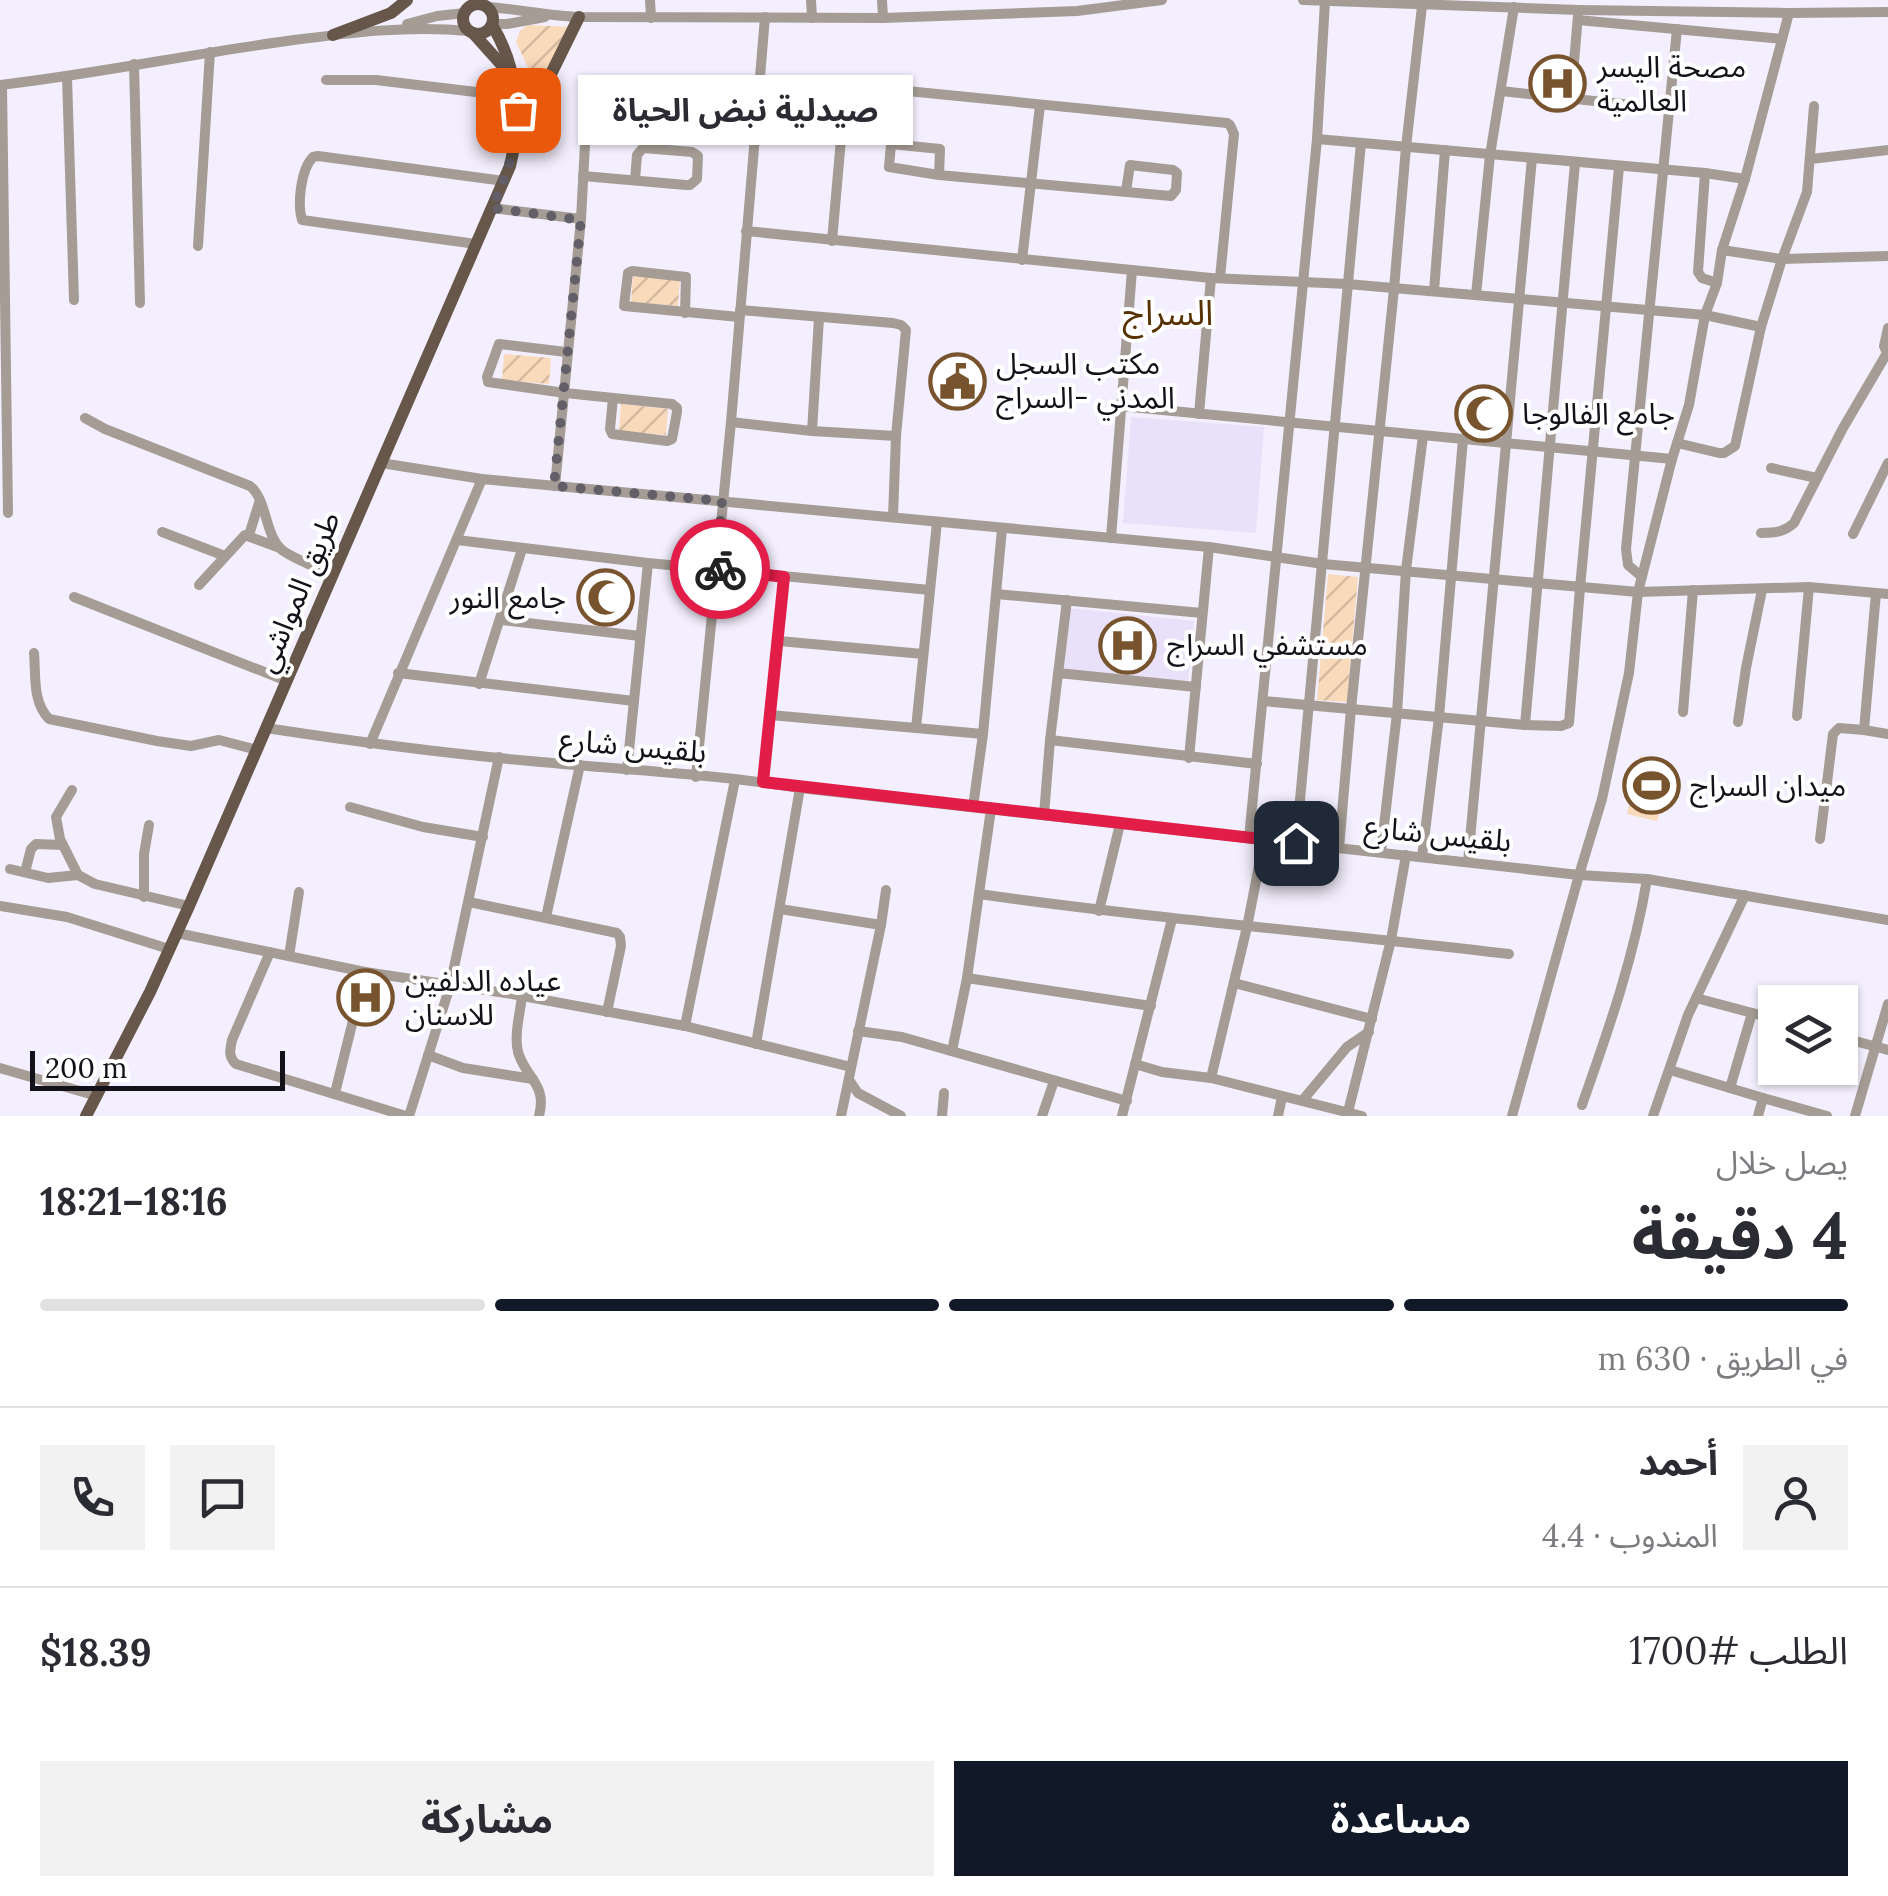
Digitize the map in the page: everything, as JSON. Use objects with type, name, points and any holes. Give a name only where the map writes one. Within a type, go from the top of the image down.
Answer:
[{"type":"main road","points":[[332,35],[391,13],[407,0]]},
{"type":"main road","points":[[483,4],[492,13],[492,24],[484,33],[471,32],[464,21],[463,8],[483,4]]},
{"type":"main road","points":[[515,148],[579,17]]},
{"type":"main road","name":"طريق المواشي","points":[[92,1115],[97,1096],[189,906],[504,181],[515,148],[517,97],[504,48],[492,24]]},
{"type":"main road","name":"طريق المواشي","points":[[471,32],[512,78]]},
{"type":"street","points":[[650,0],[652,18]]},
{"type":"street","points":[[727,0],[728,16]]},
{"type":"street","points":[[810,0],[812,18]]},
{"type":"street","points":[[882,0],[883,18]]},
{"type":"street","points":[[483,4],[579,17],[883,18],[1078,11],[1162,0]]},
{"type":"street","points":[[1303,0],[1514,7],[1782,39]]},
{"type":"street","points":[[1250,838],[1317,139],[1325,1]]},
{"type":"street","points":[[1340,848],[1350,709],[1422,6]]},
{"type":"street","points":[[1476,295],[1490,154],[1514,7]]},
{"type":"street","points":[[396,28],[463,8]]},
{"type":"street","points":[[1578,15],[1888,12]]},
{"type":"street","points":[[1512,1116],[1602,799],[1629,672],[1638,592],[1689,405],[1705,315],[1789,13]]},
{"type":"street","points":[[1571,98],[1578,15]]},
{"type":"street","points":[[492,24],[551,16]]},
{"type":"street","points":[[696,777],[765,17]]},
{"type":"street","points":[[8,513],[1,85],[332,35],[396,28],[471,32]]},
{"type":"street","points":[[1642,577],[1630,568],[1626,554],[1676,29]]},
{"type":"street","points":[[198,246],[210,52]]},
{"type":"street","points":[[134,64],[140,302]]},
{"type":"street","points":[[66,76],[74,300]]},
{"type":"street","points":[[326,80],[376,80],[517,97]]},
{"type":"street","points":[[832,241],[849,87],[1230,125],[1234,134],[1199,414]]},
{"type":"street","points":[[1501,91],[1669,109]]},
{"type":"street","points":[[554,486],[581,220],[587,106],[594,101],[757,115]]},
{"type":"street","points":[[1022,260],[1040,106]]},
{"type":"street","points":[[1677,443],[1718,453],[1735,446],[1761,327],[1807,192],[1814,106]]},
{"type":"street","points":[[1317,139],[1745,179]]},
{"type":"street","points":[[1296,843],[1360,142]]},
{"type":"street","points":[[939,175],[940,149],[890,144],[889,167],[939,175],[1171,196],[1176,190],[1177,173],[1130,165],[1126,191]]},
{"type":"street","points":[[583,176],[690,185],[697,179],[698,156],[692,152],[642,148],[635,180]]},
{"type":"street","points":[[1434,292],[1445,150]]},
{"type":"street","points":[[1811,159],[1888,150]]},
{"type":"street","points":[[476,244],[306,222],[299,216],[299,209],[306,165],[318,156],[504,181]]},
{"type":"street","points":[[1468,862],[1532,158]]},
{"type":"street","points":[[1526,725],[1575,163]]},
{"type":"street","points":[[1263,701],[1526,725],[1569,723],[1619,167]]},
{"type":"street","points":[[1705,173],[1698,272],[1702,278],[1717,283]]},
{"type":"street","points":[[492,208],[581,220]]},
{"type":"street","points":[[746,232],[1216,278],[1348,284],[1705,315],[1761,327]]},
{"type":"street","points":[[1722,250],[1782,259],[1888,256]]},
{"type":"street","points":[[1111,538],[1132,270]]},
{"type":"street","points":[[685,314],[686,277],[628,273],[623,306],[685,314],[901,325],[906,330],[893,516]]},
{"type":"street","points":[[812,431],[818,318]]},
{"type":"street","points":[[1761,533],[1787,530],[1794,523],[1888,353],[1884,346],[1888,328]]},
{"type":"street","points":[[566,352],[498,344],[486,377],[490,384],[675,405],[672,438],[667,441],[612,434],[613,398]]},
{"type":"street","points":[[1120,406],[1672,459]]},
{"type":"street","points":[[85,418],[104,430],[236,479],[257,492],[268,526],[281,549]]},
{"type":"street","points":[[730,422],[896,436]]},
{"type":"street","points":[[1381,852],[1397,713],[1406,570],[1423,436]]},
{"type":"street","points":[[1422,857],[1439,717],[1463,439]]},
{"type":"street","points":[[381,463],[482,479],[1208,547],[1276,559],[1580,588],[1638,592],[1809,587],[1882,594],[1864,730]]},
{"type":"street","points":[[1853,534],[1888,463]]},
{"type":"street","points":[[1771,468],[1817,478]]},
{"type":"street","points":[[370,744],[482,479]]},
{"type":"street","points":[[250,535],[260,500]]},
{"type":"street","points":[[916,728],[936,522]]},
{"type":"street","points":[[973,808],[1002,528]]},
{"type":"street","points":[[162,532],[226,556]]},
{"type":"street","points":[[199,586],[241,538],[250,535],[332,574]]},
{"type":"street","points":[[457,540],[522,550],[930,590]]},
{"type":"street","points":[[1189,758],[1208,547]]},
{"type":"street","points":[[478,684],[522,550]]},
{"type":"street","points":[[627,770],[648,563]]},
{"type":"street","points":[[763,782],[784,577]]},
{"type":"street","points":[[1797,716],[1809,587]]},
{"type":"street","points":[[1683,712],[1693,590]]},
{"type":"street","points":[[1738,722],[1762,590]]},
{"type":"street","points":[[996,594],[1202,613]]},
{"type":"street","points":[[74,598],[286,682]]},
{"type":"street","points":[[1044,815],[1067,600]]},
{"type":"street","points":[[501,620],[640,636]]},
{"type":"street","points":[[779,641],[923,654]]},
{"type":"street","points":[[34,652],[37,696],[48,719],[157,741],[191,746],[219,740],[257,750]]},
{"type":"street","points":[[1058,673],[1196,687]]},
{"type":"street","points":[[398,674],[634,701]]},
{"type":"street","points":[[770,715],[983,734]]},
{"type":"street","name":"بلقيس شارع","points":[[266,728],[370,744],[763,782],[1264,840],[1647,879],[1888,920]]},
{"type":"street","points":[[1820,840],[1833,734],[1838,728],[1888,734]]},
{"type":"street","points":[[1050,740],[1257,764]]},
{"type":"street","points":[[270,952],[232,1040],[232,1060],[408,1116],[450,986],[499,758]]},
{"type":"street","points":[[546,917],[580,765]]},
{"type":"street","points":[[685,1026],[735,780]]},
{"type":"street","points":[[756,1044],[800,788]]},
{"type":"street","points":[[72,790],[56,817],[63,845],[78,875]]},
{"type":"street","points":[[350,807],[422,827],[483,836]]},
{"type":"street","points":[[952,1051],[967,978],[991,810]]},
{"type":"street","points":[[144,897],[149,824]]},
{"type":"street","points":[[1099,911],[1120,824]]},
{"type":"street","points":[[1211,1078],[1264,840]]},
{"type":"street","points":[[25,872],[36,844],[63,845]]},
{"type":"street","points":[[1348,1112],[1391,940],[1406,855]]},
{"type":"street","points":[[10,868],[48,878],[78,875],[95,884],[189,906]]},
{"type":"street","points":[[1582,1106],[1622,992],[1647,879]]},
{"type":"street","points":[[840,1116],[886,890]]},
{"type":"street","points":[[290,956],[299,892]]},
{"type":"street","points":[[979,894],[1099,911],[1509,954]]},
{"type":"street","points":[[1654,1116],[1696,998],[1745,895]]},
{"type":"street","points":[[470,902],[613,932],[620,937],[607,1012]]},
{"type":"street","points":[[0,906],[67,917],[169,950]]},
{"type":"street","points":[[780,909],[882,924]]},
{"type":"street","points":[[1122,1116],[1172,919]]},
{"type":"street","points":[[176,933],[365,972],[685,1026],[850,1066]]},
{"type":"street","points":[[336,1093],[365,972]]},
{"type":"street","points":[[967,978],[1151,1006]]},
{"type":"street","points":[[1234,983],[1371,1025]]},
{"type":"street","points":[[522,996],[518,1054],[540,1089],[539,1116]]},
{"type":"street","points":[[1696,998],[1758,1015]]},
{"type":"street","points":[[1854,1116],[1882,1049],[1888,1004]]},
{"type":"street","points":[[1730,1088],[1752,1013]]},
{"type":"street","points":[[1302,1101],[1371,1025]]},
{"type":"street","points":[[858,1030],[902,1037],[1126,1101]]},
{"type":"street","points":[[428,1054],[463,1068],[533,1079]]},
{"type":"street","points":[[1135,1064],[1211,1078],[1362,1116]]},
{"type":"street","points":[[0,1068],[97,1096]]},
{"type":"street","points":[[1670,1070],[1827,1116]]},
{"type":"street","points":[[849,1079],[858,1093],[901,1116]]},
{"type":"street","points":[[1042,1116],[1054,1080]]},
{"type":"street","points":[[942,1116],[944,1094]]},
{"type":"street","points":[[1278,1116],[1282,1096]]},
{"type":"street","points":[[1758,1116],[1763,1098]]},
{"type":"shaded area","points":[[528,25],[573,27],[537,98],[516,42],[520,31]]},
{"type":"shaded area","points":[[633,276],[680,280],[678,306],[631,302]]},
{"type":"shaded area","points":[[504,354],[551,358],[549,384],[502,380]]},
{"type":"shaded area","points":[[621,404],[668,409],[666,435],[619,431]]},
{"type":"shaded area","points":[[1131,417],[1264,427],[1256,533],[1123,523]]},
{"type":"shaded area","points":[[1328,574],[1358,577],[1347,702],[1317,700]]},
{"type":"shaded area","name":"مستشفي السراج","points":[[1069,608],[1194,621],[1188,682],[1063,669]]},
{"type":"shaded area","points":[[1640,756],[1671,764],[1657,821],[1627,814]]},
{"type":"way so far","points":[[518,110],[515,148],[492,208],[581,220],[554,486],[722,501],[716,569],[720,569]]},
{"type":"place","name":"مصحة اليسر العالمية","points":[[1558,84]]},
{"type":"place","name":"صيدلية نبض الحياة","points":[[518,110]]},
{"type":"place","name":"مكتب السجل المدني -السراج","points":[[957,381]]},
{"type":"place","name":"جامع الفالوجا","points":[[1483,414]]},
{"type":"place","name":"جامع النور","points":[[605,598]]},
{"type":"place","name":"مستشفي السراج","points":[[1128,645]]},
{"type":"place","name":"ميدان السراج","points":[[1651,786]]},
{"type":"place","name":"عياده الدلفين للاسنان","points":[[366,998]]},
{"type":"district","name":"السراج","points":[[1168,313]]},
{"type":"route","points":[[720,569],[784,577],[763,782],[1296,843]]}]
